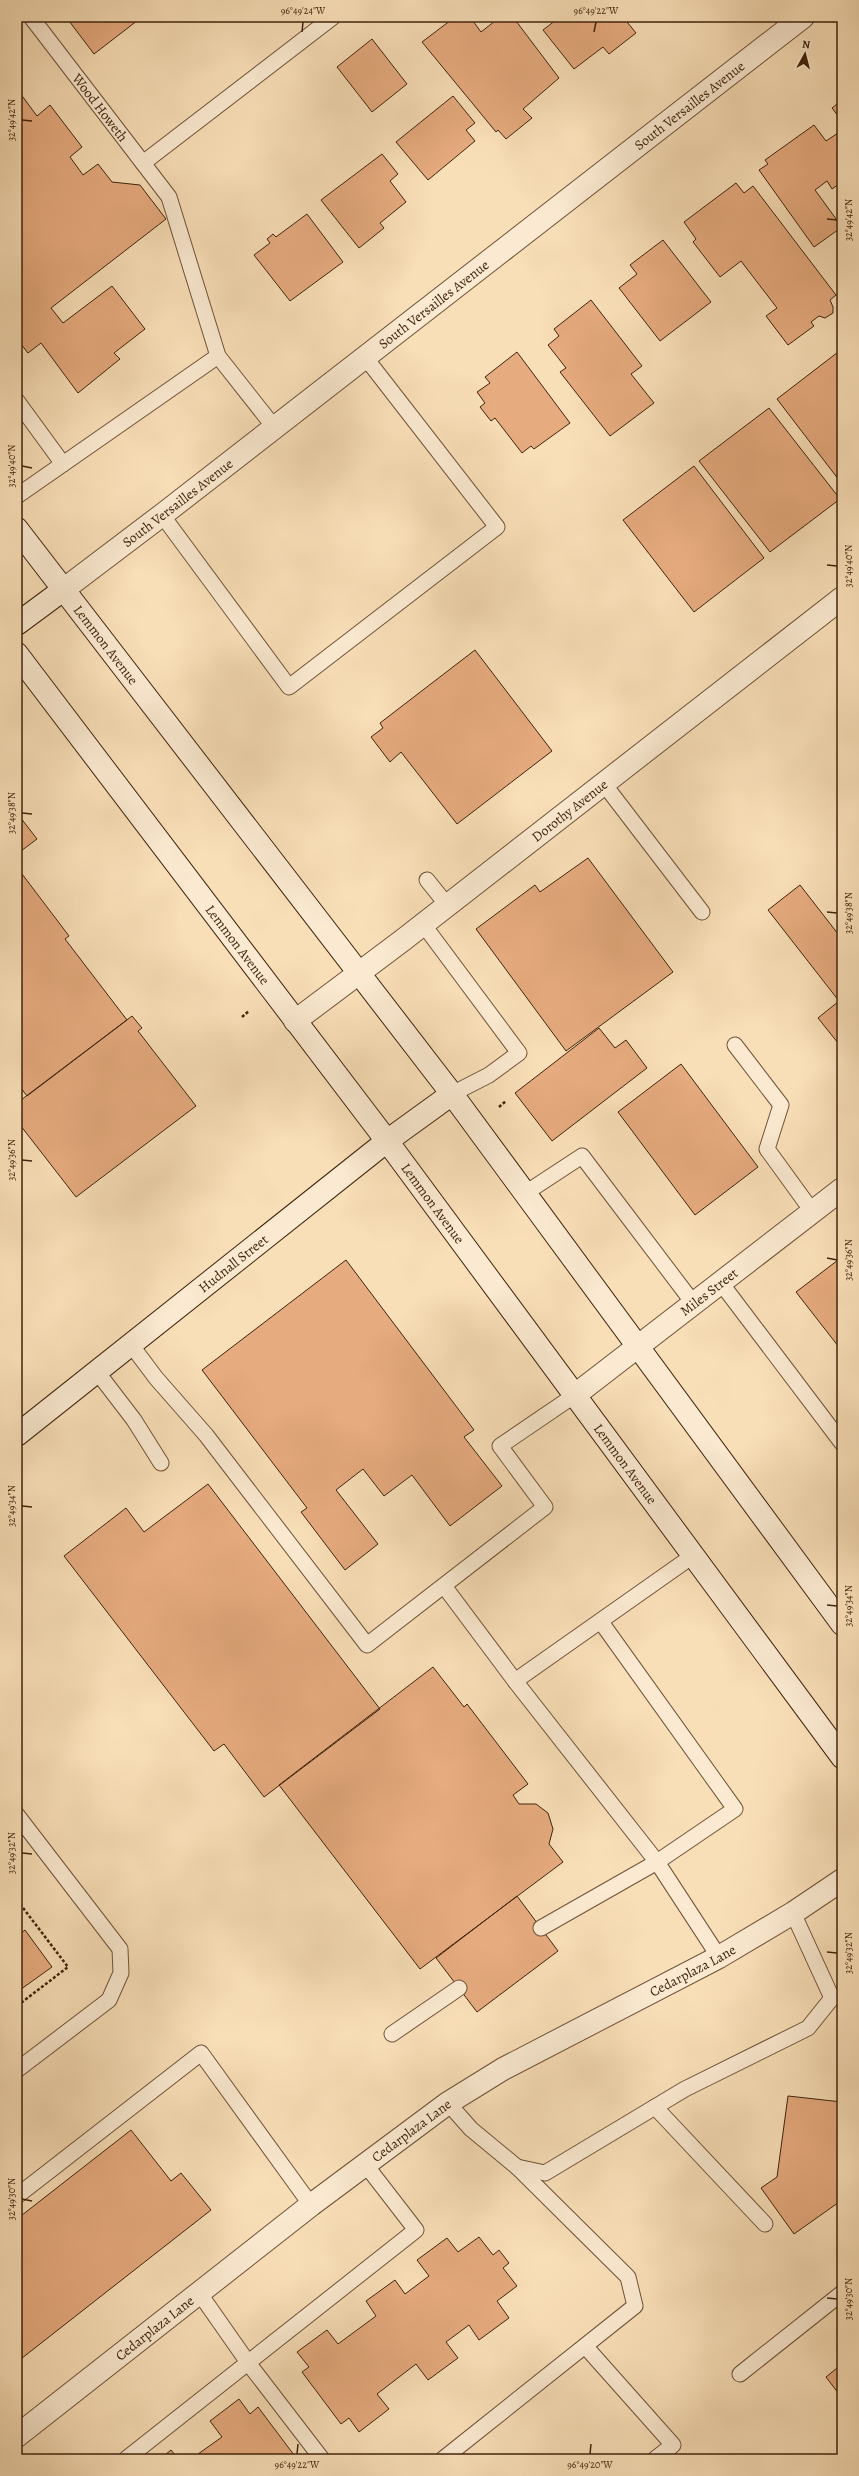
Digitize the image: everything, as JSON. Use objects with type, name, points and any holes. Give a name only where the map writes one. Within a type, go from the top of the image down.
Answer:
[{"type":"street","name":"South Versailles Avenue","points":[[17,624],[162,515],[803,17]]},
{"type":"street","name":"Lemmon Avenue","points":[[17,529],[358,974],[452,1094],[637,1348],[842,1624]]},
{"type":"street","name":"Dorothy Avenue","points":[[295,1021],[448,905],[842,598]]},
{"type":"street","name":"Lemmon Avenue","points":[[17,654],[387,1141],[842,1757]]},
{"type":"street","name":"Hudnall Street","points":[[17,1436],[132,1346],[387,1141],[452,1094]]},
{"type":"street","name":"Miles Street","points":[[575,1395],[842,1188]]},
{"type":"street","name":"Cedarplaza Lane","points":[[17,2436],[200,2294],[311,2205],[448,2103],[510,2066],[719,1957],[792,1913],[842,1880]]},
{"type":"lane","name":"Wood Howeth","points":[[31,17],[169,197],[218,356]]},
{"type":"lane","points":[[142,163],[333,17]]},
{"type":"lane","points":[[17,496],[218,356],[274,427]]},
{"type":"lane","points":[[162,515],[289,688],[497,527],[365,357]]},
{"type":"lane","points":[[17,401],[63,464]]},
{"type":"lane","points":[[604,784],[702,912]]},
{"type":"lane","points":[[427,880],[448,905]]},
{"type":"lane","points":[[423,924],[519,1053],[489,1075],[452,1094]]},
{"type":"lane","points":[[735,1045],[781,1105],[767,1149],[812,1212]]},
{"type":"lane","points":[[524,1194],[582,1156],[694,1304]]},
{"type":"lane","points":[[721,1283],[842,1444]]},
{"type":"lane","points":[[132,1346],[156,1378],[210,1441],[367,1645],[545,1507],[500,1446],[575,1395]]},
{"type":"lane","points":[[98,1373],[134,1420],[162,1463]]},
{"type":"lane","points":[[515,1681],[601,1622],[694,1555]]},
{"type":"lane","points":[[444,1586],[515,1681],[657,1862],[719,1957]]},
{"type":"lane","points":[[540,1928],[657,1862],[735,1809],[601,1622]]},
{"type":"lane","points":[[17,1815],[120,1949],[120,1972],[109,2000],[17,2070]]},
{"type":"lane","points":[[517,2167],[545,2173],[684,2089],[808,2028],[837,2002],[792,1913]]},
{"type":"lane","points":[[392,2034],[459,1988]]},
{"type":"lane","points":[[17,2196],[201,2054],[311,2205]]},
{"type":"lane","points":[[443,2459],[635,2306],[628,2277],[517,2167],[471,2129],[448,2103]]},
{"type":"lane","points":[[655,2107],[765,2224]]},
{"type":"lane","points":[[126,2459],[249,2364],[416,2230],[365,2164]]},
{"type":"lane","points":[[740,2374],[842,2293]]},
{"type":"lane","points":[[200,2294],[249,2364],[322,2459]]},
{"type":"lane","points":[[585,2346],[674,2445],[655,2459]]},
{"type":"path","points":[[17,1900],[68,1967],[17,2006]]},
{"type":"building","points":[[66,17],[142,17],[94,54]]},
{"type":"building","points":[[455,17],[470,17],[481,32],[500,17],[513,17],[559,78],[523,109],[532,118],[506,139],[498,130],[496,132],[422,42]]},
{"type":"building","points":[[560,17],[623,17],[636,33],[609,54],[603,47],[574,69],[543,30]]},
{"type":"building","points":[[372,39],[407,84],[372,112],[337,67]]},
{"type":"building","points":[[17,89],[37,116],[50,105],[82,147],[70,157],[83,175],[98,164],[112,182],[140,185],[166,219],[51,308],[63,323],[112,286],[145,329],[114,353],[120,359],[78,393],[41,343],[28,353],[17,339]]},
{"type":"building","points":[[453,96],[475,123],[466,130],[475,141],[428,180],[396,142]]},
{"type":"building","points":[[842,100],[842,121],[832,108]]},
{"type":"building","points":[[814,125],[826,141],[838,133],[842,139],[842,182],[832,189],[827,181],[815,190],[842,227],[814,247],[759,170],[768,164],[765,160]]},
{"type":"building","points":[[382,154],[398,174],[390,181],[406,202],[380,223],[384,228],[359,248],[321,200]]},
{"type":"building","points":[[736,183],[744,193],[753,186],[836,295],[830,300],[833,307],[833,313],[825,318],[819,316],[811,322],[814,326],[788,345],[766,316],[777,308],[741,261],[720,277],[693,242],[696,239],[684,222]]},
{"type":"building","points":[[307,214],[343,262],[290,301],[254,255],[270,243],[267,239],[273,234],[276,237]]},
{"type":"building","points":[[663,240],[711,302],[660,341],[619,288],[637,274],[630,265]]},
{"type":"building","points":[[591,300],[642,366],[631,374],[654,403],[610,436],[560,372],[566,368],[548,345],[559,336],[554,329]]},
{"type":"building","points":[[842,349],[842,484],[777,399]]},
{"type":"building","points":[[517,352],[570,423],[534,449],[531,446],[522,453],[495,418],[491,421],[480,407],[485,403],[477,392],[490,383],[485,377]]},
{"type":"building","points":[[769,408],[840,499],[770,552],[699,461]]},
{"type":"building","points":[[694,466],[764,558],[694,612],[623,520]]},
{"type":"building","points":[[475,650],[552,751],[457,824],[401,752],[390,762],[371,737],[383,728],[380,723]]},
{"type":"building","points":[[17,813],[37,839],[17,854]]},
{"type":"building","points":[[588,858],[673,972],[566,1051],[476,929],[535,885],[540,892]]},
{"type":"building","points":[[19,870],[69,936],[65,939],[127,1020],[27,1096],[17,1083],[17,871]]},
{"type":"building","points":[[800,885],[842,939],[842,1048],[818,1018],[839,1001],[768,910]]},
{"type":"building","points":[[132,1016],[142,1028],[138,1031],[196,1106],[76,1197],[17,1121],[17,1103]]},
{"type":"building","points":[[599,1028],[615,1048],[626,1040],[647,1068],[552,1141],[515,1093]]},
{"type":"building","points":[[681,1064],[758,1167],[695,1215],[618,1112]]},
{"type":"building","points":[[842,1257],[842,1351],[796,1292]]},
{"type":"building","points":[[346,1260],[474,1430],[464,1437],[502,1486],[450,1526],[412,1475],[384,1496],[363,1469],[336,1490],[378,1544],[345,1570],[301,1512],[307,1508],[202,1370]]},
{"type":"building","points":[[208,1484],[380,1709],[264,1797],[224,1744],[214,1751],[64,1556],[126,1508],[144,1532]]},
{"type":"building","points":[[433,1667],[464,1707],[467,1704],[528,1784],[513,1795],[519,1804],[536,1804],[548,1813],[553,1829],[549,1844],[563,1862],[420,1969],[279,1785]]},
{"type":"building","points":[[517,1896],[558,1951],[477,2012],[436,1958]]},
{"type":"building","points":[[17,1930],[20,1934],[25,1930],[52,1967],[17,1992]]},
{"type":"building","points":[[788,2096],[842,2102],[842,2200],[794,2234],[761,2188],[777,2177]]},
{"type":"building","points":[[131,2130],[171,2181],[181,2173],[211,2210],[17,2362],[17,2219]]},
{"type":"building","points":[[479,2237],[493,2255],[499,2250],[509,2263],[503,2268],[517,2286],[497,2301],[509,2318],[479,2340],[469,2325],[446,2342],[458,2358],[428,2380],[416,2364],[377,2394],[389,2409],[359,2432],[349,2418],[341,2424],[302,2372],[309,2367],[297,2352],[327,2330],[338,2344],[376,2316],[366,2301],[395,2280],[405,2294],[429,2276],[417,2260],[447,2238],[458,2252]]},
{"type":"building","points":[[842,2364],[842,2398],[826,2377]]},
{"type":"building","points":[[239,2399],[250,2414],[258,2407],[297,2459],[191,2459],[222,2437],[210,2421]]},
{"type":"building","points":[[171,2450],[178,2459],[160,2459]]}]
